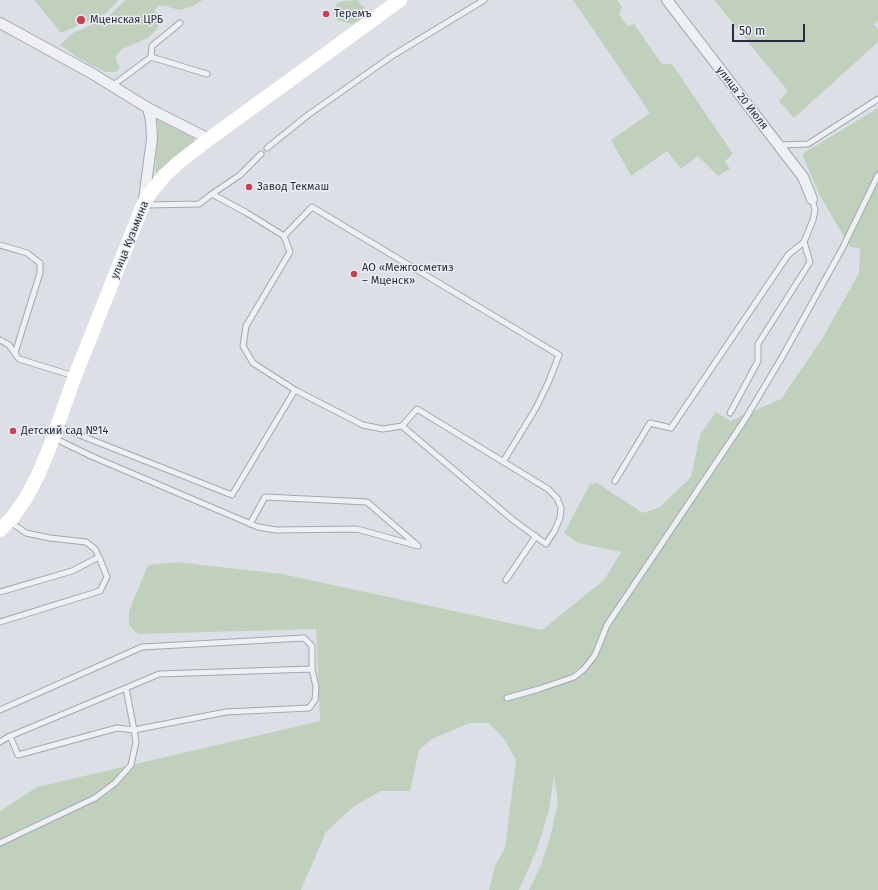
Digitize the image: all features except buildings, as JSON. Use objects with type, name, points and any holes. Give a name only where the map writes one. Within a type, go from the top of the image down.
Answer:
[{"type":"main road","name":"улица Кузьмина","points":[[5,526],[29,492],[38,474],[143,205],[150,193],[165,175],[178,163],[209,139],[400,0]]},
{"type":"street","name":"улица 20 Июля","points":[[667,0],[803,177],[812,199]]},
{"type":"street","points":[[0,23],[148,108],[209,139]]},
{"type":"street","points":[[143,205],[146,192],[152,139],[151,120],[148,108]]},
{"type":"lane","points":[[267,148],[308,115],[392,56],[484,0]]},
{"type":"lane","points":[[112,86],[151,57],[152,46],[180,23]]},
{"type":"lane","points":[[151,57],[207,74]]},
{"type":"lane","points":[[778,145],[808,144],[878,99]]},
{"type":"lane","points":[[143,205],[199,204],[240,175],[261,154]]},
{"type":"lane","points":[[507,698],[539,689],[574,676],[584,669],[595,655],[607,624],[744,421],[842,249],[878,175]]},
{"type":"lane","points":[[212,194],[247,212],[284,236],[290,252],[246,326],[243,346],[253,363],[295,390],[363,425],[382,429],[402,426],[417,409],[548,489],[558,498],[561,508],[560,518],[555,530],[546,544],[513,520],[402,426]]},
{"type":"lane","points":[[615,481],[650,423],[671,428],[788,255],[804,242],[813,220],[815,210],[812,199]]},
{"type":"lane","points":[[284,236],[312,207],[559,355],[536,408],[503,462]]},
{"type":"lane","points":[[730,413],[758,361],[758,344],[810,262],[804,242]]},
{"type":"lane","points":[[0,245],[27,253],[40,263],[40,273],[15,353]]},
{"type":"lane","points":[[0,340],[9,345],[19,359],[75,376]]},
{"type":"lane","points":[[55,432],[232,495],[295,390]]},
{"type":"lane","points":[[55,432],[91,456],[250,524],[258,527],[276,530],[357,529],[418,546],[367,502],[265,497],[250,524]]},
{"type":"lane","points":[[0,622],[100,591],[107,577],[95,549],[86,542],[50,538],[26,533],[5,526]]},
{"type":"lane","points":[[506,580],[536,536]]},
{"type":"lane","points":[[0,592],[72,572],[99,557]]},
{"type":"lane","points":[[0,710],[142,647],[304,638],[312,646],[312,669],[316,687],[315,700],[309,708],[226,712],[134,730],[117,728],[18,754],[10,736]]},
{"type":"lane","points":[[0,742],[10,736],[159,674],[312,669]]},
{"type":"lane","points":[[0,844],[95,798],[115,783],[132,764],[136,742],[126,688]]},
{"type":"green space","points":[[34,0],[119,0],[105,14],[61,33]]},
{"type":"green space","points":[[125,0],[203,0],[193,6],[179,10],[165,6],[158,6],[155,11],[160,21],[156,30],[148,38],[122,49],[115,57],[120,68],[116,72],[105,72],[80,59],[60,45],[73,33],[108,17]]},
{"type":"green space","points":[[358,0],[362,6],[365,7],[363,16],[358,21],[352,24],[337,20],[334,10],[337,3]]},
{"type":"green space","points":[[573,0],[617,0],[622,7],[619,14],[627,26],[634,24],[662,64],[672,64],[733,154],[725,161],[730,169],[718,176],[698,156],[681,169],[667,151],[631,176],[611,140],[650,113]]},
{"type":"green space","points":[[714,0],[878,0],[878,21],[874,24],[878,29],[878,42],[794,118],[779,101],[788,91]]},
{"type":"green space","points":[[878,108],[878,890],[529,890],[541,865],[551,834],[558,803],[554,775],[549,810],[537,849],[519,890],[489,890],[495,866],[505,848],[516,760],[504,739],[489,723],[470,723],[432,739],[419,750],[410,791],[381,791],[354,806],[326,832],[301,890],[0,890],[0,811],[37,787],[320,721],[316,629],[138,634],[129,625],[129,611],[148,565],[177,562],[282,574],[542,630],[604,580],[621,552],[578,543],[564,533],[590,484],[597,483],[643,513],[660,507],[691,477],[700,435],[716,412],[730,421],[781,399],[822,339],[859,273],[860,248],[850,247],[819,194],[802,154]]},
{"type":"green space","points":[[156,119],[194,138],[195,142],[155,174],[158,126]]},
{"type":"place","name":"Теремъ","points":[[326,14]]},
{"type":"place","name":"Мценская ЦРБ","points":[[81,20]]},
{"type":"place","name":"Завод Текмаш","points":[[249,187]]},
{"type":"place","name":"АО «Межгосметиз – Мценск»","points":[[354,274]]},
{"type":"place","name":"Детский сад №14","points":[[13,431]]}]
